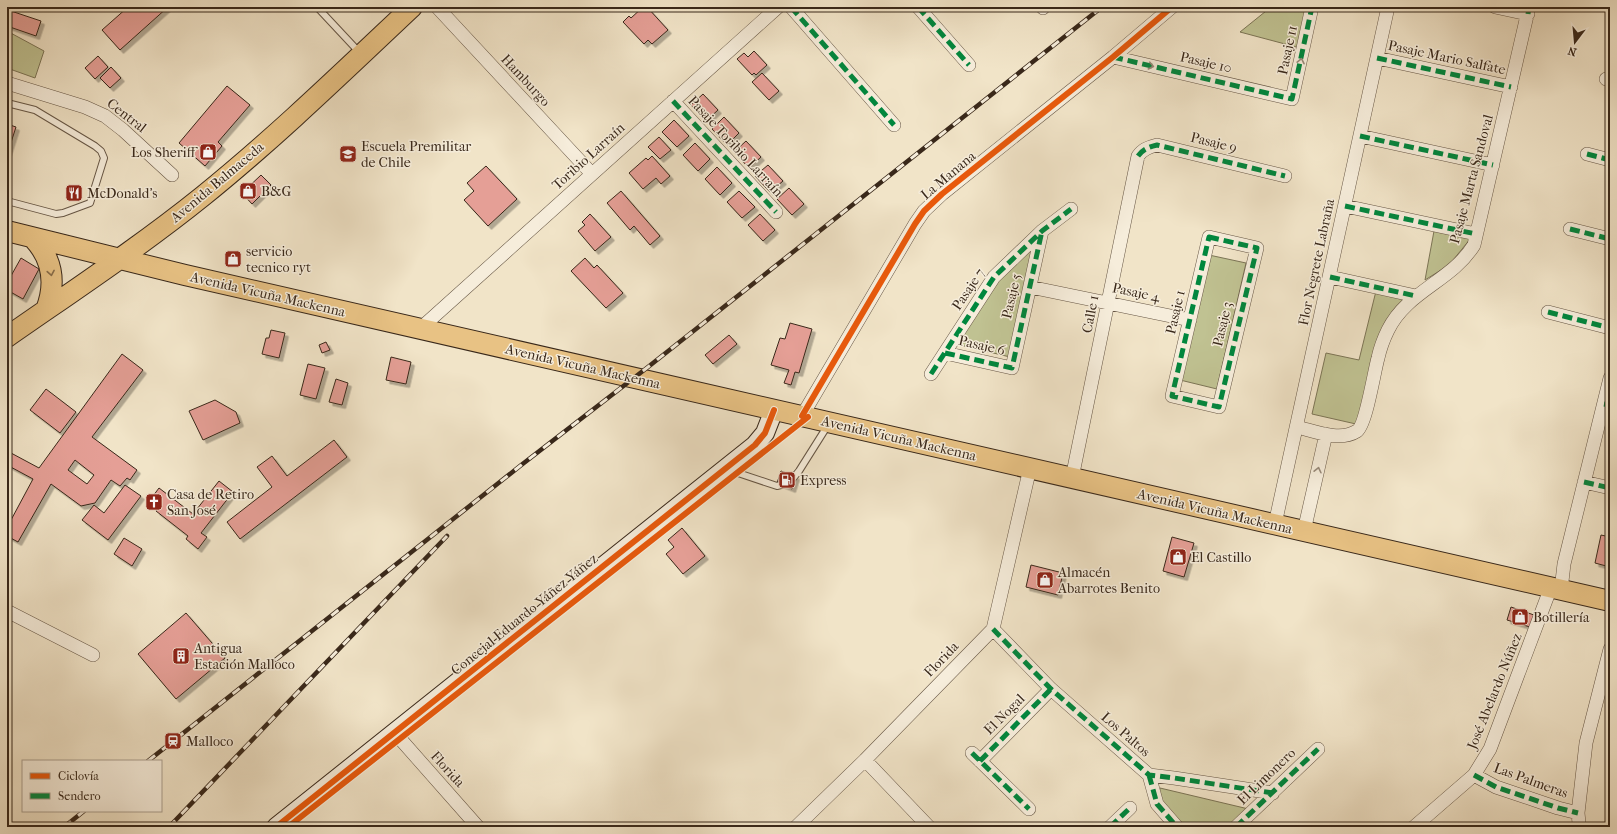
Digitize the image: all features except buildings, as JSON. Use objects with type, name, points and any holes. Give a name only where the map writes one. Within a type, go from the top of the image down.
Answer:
[{"type":"main road","name":"Avenida Balmaceda","points":[[7,337],[118,259],[204,195],[252,154],[412,7]]},
{"type":"main road","name":"Avenida Vicuña Mackenna","points":[[7,232],[118,259],[1610,601]]},
{"type":"main road","points":[[34,239],[45,253],[51,270],[52,290],[46,310]]},
{"type":"street","name":"Hamburgo","points":[[437,7],[592,174]]},
{"type":"street","name":"Toribio Larraín","points":[[420,328],[778,7]]},
{"type":"street","points":[[790,7],[894,125]]},
{"type":"street","points":[[918,7],[969,65]]},
{"type":"street","name":"La Manana","points":[[802,416],[915,224],[924,212],[942,194],[1113,57],[1172,7]]},
{"type":"street","name":"Pasaje 11","points":[[1292,99],[1312,7]]},
{"type":"street","name":"Flor Negrete Labraña","points":[[1275,524],[1388,7]]},
{"type":"street","points":[[1495,7],[1529,11]]},
{"type":"street","name":"Pasaje Marta Sandoval","points":[[1326,434],[1348,434],[1357,430],[1364,419],[1378,356],[1388,330],[1406,304],[1459,264],[1468,255],[1474,245],[1529,11]]},
{"type":"street","name":"Pasaje 10","points":[[1113,57],[1292,99]]},
{"type":"street","name":"Pasaje Mario Salfate","points":[[1377,58],[1511,87]]},
{"type":"street","name":"Central","points":[[7,83],[85,107],[105,116],[115,122],[172,175]]},
{"type":"street","name":"Pasaje Toribio Larraín","points":[[673,101],[776,212]]},
{"type":"street","points":[[1360,136],[1493,165]]},
{"type":"street","name":"Pasaje 9","points":[[1138,156],[1142,150],[1149,146],[1157,145],[1285,176]]},
{"type":"street","points":[[1587,154],[1610,160]]},
{"type":"street","name":"Calle 1","points":[[1072,478],[1138,156]]},
{"type":"street","points":[[1345,206],[1476,234]]},
{"type":"street","name":"Pasaje 7","points":[[931,374],[994,277],[1042,231],[1071,209]]},
{"type":"street","points":[[1570,230],[1610,239]]},
{"type":"street","name":"Pasaje 5","points":[[1012,368],[1042,231]]},
{"type":"street","name":"Pasaje 1","points":[[1172,396],[1209,237],[1256,248]]},
{"type":"street","name":"Pasaje 3","points":[[1172,396],[1219,407],[1256,248]]},
{"type":"street","points":[[1330,277],[1416,296]]},
{"type":"street","name":"Pasaje 4","points":[[1030,287],[1190,320]]},
{"type":"street","points":[[1548,312],[1610,328]]},
{"type":"street","name":"Pasaje 6","points":[[945,353],[1012,368]]},
{"type":"street","name":"José Abelardo Núñez","points":[[1414,827],[1474,774],[1490,749],[1556,588],[1564,564],[1584,482],[1607,404],[1610,378]]},
{"type":"street","name":"Concejal Eduardo Yáñez Yáñez","points":[[276,827],[761,440],[774,410]]},
{"type":"street","points":[[1297,427],[1326,434],[1304,531]]},
{"type":"street","points":[[993,629],[1030,468]]},
{"type":"street","points":[[1584,482],[1610,488]]},
{"type":"street","points":[[7,611],[92,655]]},
{"type":"street","name":"Los Paltos","points":[[993,629],[1051,689],[1149,775],[1273,793]]},
{"type":"street","name":"Florida","points":[[796,827],[865,760],[993,629]]},
{"type":"street","name":"Las Palmeras","points":[[1474,774],[1496,787],[1558,808],[1579,818],[1586,743],[1610,649]]},
{"type":"street","name":"El Nogal","points":[[1029,809],[976,757],[1051,689]]},
{"type":"street","name":"Florida","points":[[395,733],[478,827]]},
{"type":"street","name":"El Limonero","points":[[1236,827],[1318,748]]},
{"type":"street","points":[[865,760],[929,827]]},
{"type":"street","points":[[1149,775],[1157,804],[1177,827]]},
{"type":"street","points":[[1110,827],[1130,808]]},
{"type":"lane","points":[[317,7],[362,54]]},
{"type":"lane","points":[[7,103],[29,108],[39,113],[95,146],[101,151],[104,158],[90,203],[63,213],[56,214],[7,201]]},
{"type":"lane","points":[[726,469],[777,486],[789,483],[799,471],[829,422]]},
{"type":"green space","points":[[1271,7],[1309,7],[1300,48],[1240,32]]},
{"type":"green space","points":[[7,31],[44,51],[35,78],[7,68]]},
{"type":"green space","points":[[1434,231],[1471,238],[1449,265],[1425,280]]},
{"type":"green space","points":[[1036,244],[1010,357],[956,344],[996,282]]},
{"type":"green space","points":[[1209,255],[1246,263],[1217,389],[1180,380]]},
{"type":"green space","points":[[1376,291],[1407,298],[1356,424],[1312,414],[1326,353],[1359,360]]},
{"type":"green space","points":[[1160,788],[1257,811],[1240,827],[1185,827],[1158,798]]},
{"type":"railway","points":[[149,760],[1102,7]]},
{"type":"railway","points":[[169,827],[447,536]]},
{"type":"railway","points":[[64,827],[83,812]]},
{"type":"marked path","points":[[791,7],[894,125]]},
{"type":"marked path","points":[[918,7],[969,65]]},
{"type":"marked path","points":[[1113,57],[1292,99],[1312,7]]},
{"type":"marked path","points":[[1528,14],[1529,7]]},
{"type":"marked path","points":[[1377,58],[1511,87]]},
{"type":"marked path","points":[[1606,79],[1610,80]]},
{"type":"marked path","points":[[673,101],[776,212]]},
{"type":"marked path","points":[[1360,136],[1493,165]]},
{"type":"marked path","points":[[1138,156],[1146,149],[1157,145],[1285,176]]},
{"type":"marked path","points":[[1587,154],[1610,160]]},
{"type":"marked path","points":[[1345,206],[1476,234]]},
{"type":"marked path","points":[[931,374],[994,277],[1042,231],[1071,209]]},
{"type":"marked path","points":[[1570,229],[1610,239]]},
{"type":"marked path","points":[[945,353],[1012,368],[1042,231]]},
{"type":"marked path","points":[[1209,237],[1257,248],[1219,407],[1172,396],[1209,237]]},
{"type":"marked path","points":[[1330,277],[1416,296]]},
{"type":"marked path","points":[[1548,312],[1610,328]]},
{"type":"marked path","points":[[1604,404],[1610,405]]},
{"type":"marked path","points":[[1584,482],[1610,488]]},
{"type":"marked path","points":[[993,629],[1051,689],[1149,775],[1273,793]]},
{"type":"marked path","points":[[980,761],[1051,689]]},
{"type":"marked path","points":[[1236,827],[1318,749]]},
{"type":"marked path","points":[[972,753],[1029,809]]},
{"type":"marked path","points":[[1149,775],[1157,804],[1177,827]]},
{"type":"marked path","points":[[1474,775],[1496,787],[1558,808],[1578,813]]},
{"type":"marked path","points":[[1110,827],[1130,808]]},
{"type":"cycle path","points":[[802,416],[924,211],[942,194],[1113,57],[1172,7]]},
{"type":"cycle path","points":[[276,827],[755,445],[765,433],[774,410]]},
{"type":"cycle path","points":[[288,827],[808,417]]},
{"type":"place","name":"Los Sheriff","points":[[208,152]]},
{"type":"place","name":"Escuela Premilitar de Chile","points":[[348,154]]},
{"type":"place","name":"B&G","points":[[248,191]]},
{"type":"place","name":"McDonald's","points":[[74,193]]},
{"type":"place","name":"servicio tecnico ryt","points":[[233,259]]},
{"type":"place","name":"Express","points":[[787,480]]},
{"type":"place","name":"Casa de Retiro San José","points":[[154,502]]},
{"type":"place","name":"El Castillo","points":[[1178,557]]},
{"type":"place","name":"Almacén Abarrotes Benito","points":[[1045,580]]},
{"type":"place","name":"Botillería","points":[[1520,617]]},
{"type":"place","name":"Antigua Estación Malloco","points":[[181,656]]},
{"type":"place","name":"Malloco","points":[[173,741]]}]
